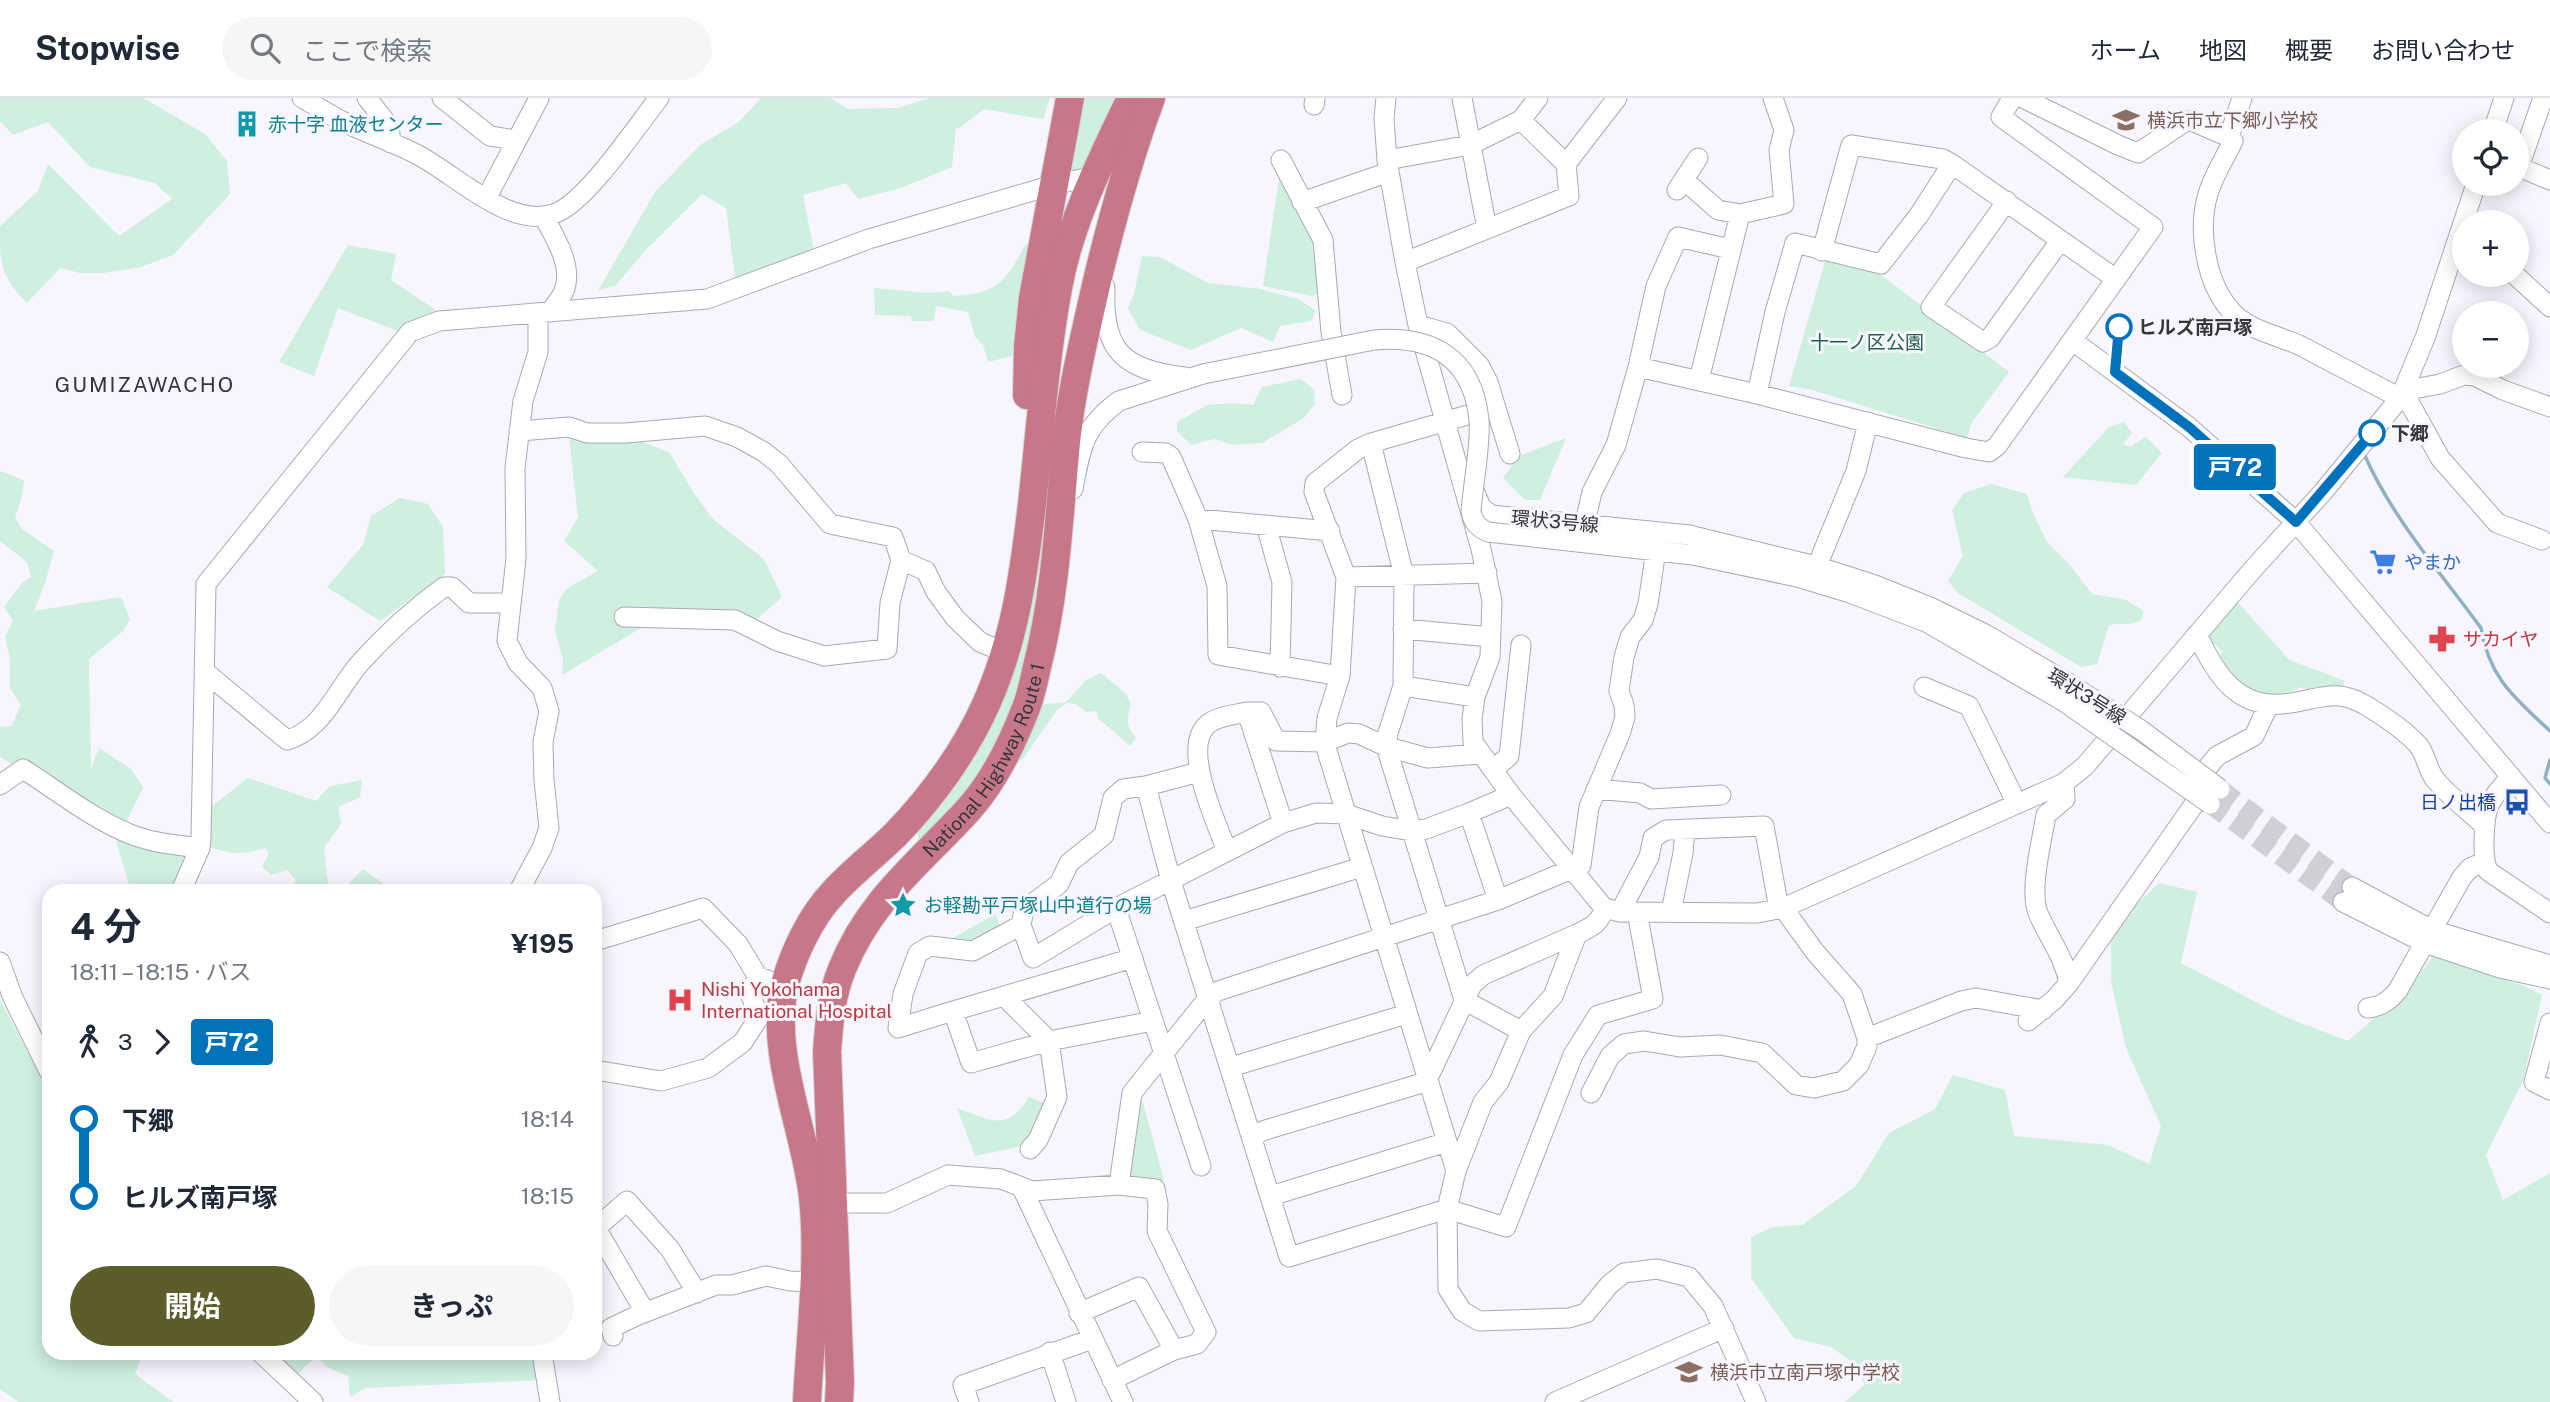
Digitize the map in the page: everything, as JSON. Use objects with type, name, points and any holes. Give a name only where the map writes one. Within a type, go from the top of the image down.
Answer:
[{"type":"highway","name":"National Highway Route 1","points":[[1028,534],[1028,347],[1033,298],[1070,98]]},
{"type":"highway","name":"National Highway Route 1","points":[[807,1402],[814,1200],[787,1074],[781,1030],[785,986],[806,930],[832,894],[896,834],[930,795],[963,747],[986,704],[1006,653],[1022,585],[1058,287],[1069,244],[1095,176],[1131,98]]},
{"type":"highway","name":"National Highway Route 1","points":[[839,1402],[827,1052],[831,1004],[842,970],[863,927],[882,898],[970,808],[996,772],[1027,705],[1051,606],[1071,404],[1080,356],[1129,164],[1151,98]]},
{"type":"highway","points":[[896,834],[920,857]]},
{"type":"street","points":[[302,98],[344,122],[418,155],[486,199],[507,209],[544,217],[574,202],[590,186],[659,98]]},
{"type":"street","points":[[367,98],[389,126],[391,143]]},
{"type":"street","points":[[442,98],[489,136],[516,141]]},
{"type":"street","points":[[486,199],[539,98]]},
{"type":"street","points":[[1146,786],[1171,881],[1289,1257],[1447,1209],[1506,1227],[1573,1055],[1598,1015],[1653,999],[1620,911],[1573,871],[1511,795],[1473,742],[1475,696],[1490,657],[1492,601],[1487,573],[1418,325],[1388,166],[1384,118],[1386,98]]},
{"type":"street","points":[[1462,98],[1487,229]]},
{"type":"street","points":[[1302,202],[1388,166],[1470,145],[1521,120],[1538,98]]},
{"type":"street","points":[[1566,164],[1617,98]]},
{"type":"street","points":[[1698,158],[1680,186],[1718,210],[1740,214],[1784,204],[1779,150],[1784,130],[1773,98]]},
{"type":"street","points":[[1638,367],[1989,452],[1997,446],[2153,227],[2001,117],[2012,98]]},
{"type":"street","points":[[2023,98],[2138,153],[2186,121],[2229,137],[2233,141],[2208,194],[2204,216],[2204,239],[2209,269],[2224,301],[2235,315],[2251,326],[2301,346],[2402,394],[2440,458],[2497,523],[2542,540]]},
{"type":"street","points":[[2229,137],[2242,98]]},
{"type":"street","points":[[2497,119],[2504,98]]},
{"type":"street","points":[[2543,98],[2519,167],[2550,180]]},
{"type":"street","points":[[1405,261],[1569,196],[1566,164],[1521,120]]},
{"type":"street","points":[[1822,251],[1851,145],[1943,159],[2116,279]]},
{"type":"street","points":[[1281,160],[1324,240],[1331,332],[1342,396]]},
{"type":"street","points":[[1757,394],[1774,312],[1795,243],[1881,264],[1919,215],[1952,164]]},
{"type":"street","points":[[184,884],[200,848],[206,584],[410,332],[439,321],[706,299],[869,239],[1053,185],[1095,176]]},
{"type":"street","points":[[2007,201],[1931,307],[1983,342],[1990,338],[2060,241]]},
{"type":"street","points":[[1699,380],[1740,214]]},
{"type":"street","points":[[523,884],[542,848],[549,828],[543,742],[549,711],[542,688],[518,663],[507,641],[516,558],[515,468],[523,401],[538,352],[544,313],[564,291],[566,278],[556,239],[544,217]]},
{"type":"street","points":[[1585,523],[1592,492],[1616,444],[1638,367],[1656,286],[1678,237],[1730,249]]},
{"type":"street","points":[[1107,244],[1104,313],[1114,345],[1137,366],[1164,374],[1196,376]]},
{"type":"street","points":[[1253,1137],[1262,1131],[1428,1079],[1464,1000],[1472,985],[1482,975],[1577,934],[1596,925],[1601,919],[1620,911],[1757,913],[1781,908],[2064,783],[2085,766],[2296,522],[2402,394],[2452,261]]},
{"type":"street","points":[[2528,287],[2550,307]]},
{"type":"street","points":[[1418,325],[1447,333],[1479,365],[1488,382],[1510,454]]},
{"type":"street","name":"環状3号線","points":[[1196,376],[1374,340],[1399,338],[1419,341],[1438,349],[1464,373],[1476,402],[1479,422],[1471,511],[1473,521],[1479,528],[1488,532],[1554,530],[1585,523],[1689,535],[1814,574]]},
{"type":"street","points":[[2073,341],[2189,427],[2296,522],[2550,823]]},
{"type":"street","points":[[2402,394],[2464,375],[2475,376],[2503,390],[2550,407]]},
{"type":"street","points":[[1059,521],[1072,492],[1085,437],[1097,420],[1119,401],[1196,376]]},
{"type":"street","points":[[1456,1171],[1325,741],[1327,718],[1340,676],[1346,577],[1314,492],[1315,483],[1358,449],[1495,407]]},
{"type":"street","points":[[1814,574],[1856,471],[1868,422]]},
{"type":"street","points":[[519,430],[569,427],[587,433],[626,433],[705,426],[737,437],[764,452],[779,464],[830,524],[894,537],[901,560],[890,603],[887,649],[824,656],[777,641],[735,620],[624,617]]},
{"type":"street","points":[[1371,443],[1404,576],[1403,686],[1387,736],[1387,747],[1464,1000],[1521,1031]]},
{"type":"street","points":[[1142,452],[1166,453],[1171,457],[1198,519],[1217,586],[1218,655],[1340,676]]},
{"type":"street","points":[[1198,519],[1330,531]]},
{"type":"street","points":[[1266,525],[1282,582],[1279,667]]},
{"type":"street","name":"環状3号線","points":[[1554,530],[1656,550],[1875,585],[1930,607],[1987,635],[2068,693],[2141,730],[2215,797]]},
{"type":"street","points":[[1119,1185],[1132,1093],[1208,998],[1218,991],[1498,900],[1581,866],[1589,807],[1622,725],[1624,705],[1619,691],[1624,657],[1630,637],[1643,620],[1648,604],[1656,550]]},
{"type":"street","points":[[901,560],[926,571],[936,592],[955,618],[980,642],[1006,653]]},
{"type":"street","points":[[1346,577],[1487,573]]},
{"type":"street","points":[[204,671],[287,740],[300,737],[317,720],[359,664],[405,616],[444,587],[452,587],[469,603],[510,604]]},
{"type":"street","points":[[1403,629],[1491,637]]},
{"type":"street","points":[[2197,634],[2211,663],[2225,682],[2253,701],[2288,704],[2334,694],[2346,695],[2368,707],[2414,740],[2435,779],[2485,826]]},
{"type":"street","points":[[1493,771],[1509,756],[1521,645]]},
{"type":"street","points":[[1403,686],[1475,696]]},
{"type":"street","points":[[1924,687],[1969,706],[2017,804]]},
{"type":"street","points":[[1867,1038],[1961,1001],[1976,998],[2036,1016],[2069,983],[2202,793],[2203,773],[2217,756],[2254,737],[2269,704]]},
{"type":"street","points":[[1247,712],[1283,823]]},
{"type":"street","points":[[1227,851],[1199,772],[1199,738],[1206,725],[1226,716],[1261,712],[1276,741],[1325,741],[1348,733],[1359,734],[1387,747],[1428,758],[1480,754]]},
{"type":"street","points":[[0,785],[23,769],[114,827],[150,841],[200,848]]},
{"type":"street","points":[[1043,984],[1021,925],[1024,910],[1059,884],[1069,863],[1104,835],[1113,798],[1123,789],[1199,772]]},
{"type":"street","points":[[2511,776],[2491,800],[2485,814],[2484,862],[2488,870],[2550,913]]},
{"type":"street","points":[[2064,783],[2065,799],[2046,815],[2035,894],[2037,910],[2066,964],[2069,983]]},
{"type":"street","points":[[1596,789],[1640,793],[1651,799],[1721,795]]},
{"type":"street","points":[[1033,958],[1116,908],[1283,823],[1316,813],[1346,814],[1382,826],[1411,831],[1426,829],[1511,795]]},
{"type":"street","points":[[1469,813],[1498,900]]},
{"type":"street","points":[[1591,1093],[1610,1056],[1624,1044],[1644,1041],[1680,1047],[1720,1045],[1762,1053],[1796,1085],[1814,1088],[1843,1081],[1859,1065],[1867,1046],[1867,1038],[1852,994],[1781,908],[1764,826],[1665,830],[1653,838],[1649,857],[1620,911]]},
{"type":"street","points":[[1671,912],[1685,829]]},
{"type":"street","points":[[2368,1008],[2380,1006],[2399,990],[2462,877],[2470,868],[2484,862]]},
{"type":"street","points":[[1184,921],[1362,867]]},
{"type":"street","points":[[2348,894],[2428,937],[2500,968],[2550,979]]},
{"type":"street","points":[[602,939],[703,908],[738,944],[758,977],[785,986]]},
{"type":"street","points":[[1116,908],[1201,1166]]},
{"type":"street","points":[[1021,925],[973,951],[930,946],[918,953],[903,994],[898,1028],[1133,958]]},
{"type":"street","points":[[1577,934],[1553,996],[1521,1031],[1499,1082],[1483,1102],[1456,1171],[1447,1209],[1448,1290],[1462,1311],[1479,1321],[1569,1318],[1586,1313],[1610,1284],[1624,1273],[1657,1269],[1689,1277],[1713,1306],[1756,1402]]},
{"type":"street","points":[[2428,937],[2550,965]]},
{"type":"street","points":[[0,962],[6,996],[41,1036]]},
{"type":"street","points":[[602,1071],[661,1081],[708,1068],[743,1042],[759,1017],[750,993],[758,977]]},
{"type":"street","points":[[1004,996],[1049,1041],[1057,1097],[1038,1140],[1030,1149]]},
{"type":"street","points":[[953,1011],[971,1063],[1049,1041],[1153,1021]]},
{"type":"street","points":[[1231,1067],[1407,1014]]},
{"type":"street","points":[[2550,1023],[2534,1082],[2550,1090]]},
{"type":"street","points":[[1271,1196],[1447,1142]]},
{"type":"street","points":[[834,1203],[887,1203],[948,1175],[1001,1180],[1022,1188],[1045,1191],[1119,1185],[1155,1189],[1157,1231],[1206,1332],[1197,1344],[1174,1350],[1112,1380]]},
{"type":"street","points":[[1022,1188],[1123,1402]]},
{"type":"street","points":[[602,1223],[627,1200],[670,1249],[697,1293]]},
{"type":"street","points":[[602,1238],[645,1312]]},
{"type":"street","points":[[613,1336],[611,1328],[716,1285],[732,1285],[766,1276],[813,1282]]},
{"type":"street","points":[[1079,1313],[1139,1287],[1174,1350]]},
{"type":"street","points":[[1555,1402],[1724,1328]]},
{"type":"street","points":[[969,1402],[963,1385],[1092,1339]]},
{"type":"street","points":[[1051,1352],[1066,1402]]},
{"type":"street","points":[[268,1360],[313,1402]]},
{"type":"street","points":[[543,1360],[550,1402]]},
{"type":"green space","points":[[0,98],[143,98],[205,134],[227,161],[230,194],[173,255],[141,267],[103,273],[80,273],[60,268],[27,303],[11,285],[3,268],[0,226],[37,192],[48,164],[119,236],[172,199],[155,183],[90,167],[48,122],[13,135],[0,121]]},
{"type":"green space","points":[[761,98],[830,98],[848,109],[898,108],[929,98],[1050,98],[1043,119],[984,109],[958,129],[956,126],[952,167],[901,188],[858,199],[846,183],[803,195],[815,256],[736,284],[726,208],[702,194],[643,253],[616,285],[598,291],[655,192],[700,145],[739,122]]},
{"type":"green space","points":[[1081,98],[1120,98],[1088,174],[1066,179]]},
{"type":"green space","points":[[1280,172],[1320,244],[1323,291],[1312,296],[1263,286]]},
{"type":"green space","points":[[1026,244],[1030,245],[1012,356],[988,362],[983,345],[975,337],[968,312],[936,306],[934,321],[912,321],[911,316],[875,315],[874,288],[928,293],[949,291],[953,296],[968,295],[991,288],[1006,276]]},
{"type":"green space","points":[[348,245],[396,254],[391,280],[440,313],[400,332],[338,308],[314,376],[279,362]]},
{"type":"green space","points":[[1142,256],[1160,257],[1208,283],[1260,289],[1298,299],[1315,310],[1312,321],[1280,326],[1273,342],[1241,328],[1191,350],[1140,330],[1128,308],[1134,294]]},
{"type":"green space","name":"十一ノ区公園","points":[[1826,258],[1877,272],[2009,372],[1972,422],[1967,438],[1809,389],[1789,386]]},
{"type":"green space","points":[[1301,379],[1314,390],[1315,404],[1304,418],[1262,443],[1233,445],[1214,439],[1191,445],[1177,431],[1177,422],[1207,405],[1253,405],[1262,387]]},
{"type":"green space","points":[[1051,413],[1062,416],[1037,639],[984,780],[919,841],[917,832],[965,765]]},
{"type":"green space","points":[[2124,422],[2132,433],[2123,444],[2130,447],[2146,437],[2162,453],[2136,485],[2063,477],[2109,427]]},
{"type":"green space","points":[[568,428],[621,433],[670,453],[693,492],[714,520],[764,559],[782,597],[755,621],[661,616],[562,675],[563,659],[555,631],[559,600],[566,589],[598,571],[564,541],[578,517]]},
{"type":"green space","points":[[1566,438],[1540,500],[1525,500],[1503,478],[1519,456]]},
{"type":"green space","points":[[0,471],[24,480],[15,518],[22,529],[54,551],[34,611],[121,597],[130,619],[123,631],[89,659],[91,769],[99,748],[131,769],[143,787],[122,831],[0,757],[0,727],[11,726],[21,705],[10,688],[10,658],[5,637],[13,621],[4,607],[22,583],[31,577],[27,562],[0,541]]},
{"type":"green space","points":[[1991,484],[2027,494],[2047,542],[2070,565],[2092,594],[2126,600],[2144,611],[2141,620],[2137,622],[2109,625],[2097,664],[2081,667],[1958,593],[1948,581],[1963,556],[1952,510],[1964,493]]},
{"type":"green space","points":[[400,498],[428,504],[443,527],[445,574],[380,621],[327,587],[363,545],[371,516]]},
{"type":"green space","points":[[2237,601],[2289,660],[2345,681],[2341,691],[2316,693],[2301,687],[2288,694],[2265,697],[2237,682],[2217,664],[2222,651],[2208,638]]},
{"type":"green space","points":[[1101,673],[1125,693],[1131,704],[1128,722],[1136,738],[1130,746],[1099,720],[1096,711],[1087,712],[1075,704],[1067,703],[1057,710],[1023,759],[1018,760],[1041,704],[1067,701],[1085,681]]},
{"type":"green space","points":[[248,778],[316,801],[330,786],[362,780],[360,797],[338,807],[341,824],[324,848],[328,884],[294,884],[296,880],[287,870],[271,875],[262,867],[269,853],[265,848],[235,853],[205,845],[207,810]]},
{"type":"green space","points":[[127,838],[193,853],[180,884],[129,884],[116,841]]},
{"type":"green space","points":[[363,869],[384,884],[349,884]]},
{"type":"green space","points":[[2159,883],[2197,892],[2181,963],[2283,1016],[2348,1041],[2412,985],[2433,956],[2524,986],[2542,995],[2523,1081],[2486,1155],[2503,1200],[2550,1173],[2550,1402],[1845,1402],[1864,1385],[1859,1367],[1831,1347],[1794,1338],[1751,1278],[1751,1237],[1772,1227],[1802,1225],[1856,1186],[1889,1133],[1935,1109],[1953,1075],[2005,1090],[2014,1136],[2108,1145],[2149,1164],[2161,1126],[2126,1048],[2111,982],[2111,938],[2122,918]]},
{"type":"green space","points":[[995,914],[1002,930],[972,945],[951,939]]},
{"type":"green space","points":[[0,1000],[42,1079],[42,1360],[140,1360],[135,1374],[173,1402],[18,1402],[0,1389]]},
{"type":"green space","points":[[1140,1092],[1164,1180],[1154,1184],[1125,1180]]},
{"type":"green space","points":[[1029,1097],[1049,1105],[1027,1145],[975,1156],[957,1108],[989,1119],[1006,1119],[1013,1116]]},
{"type":"green space","points":[[276,1360],[313,1360],[293,1378]]},
{"type":"green space","points":[[321,1360],[537,1360],[541,1380],[366,1388],[350,1397],[348,1376],[327,1367]]},
{"type":"waterway","points":[[2365,456],[2403,524],[2481,628],[2490,661],[2505,686],[2550,731]]},
{"type":"waterway","points":[[2550,760],[2545,778],[2550,784]]},
{"type":"tunnel","points":[[2220,789],[2352,887]]},
{"type":"tunnel","points":[[2210,804],[2343,902]]},
{"type":"bus line","name":"戸72","points":[[2119,327],[2115,372],[2189,427],[2296,522],[2372,433]]},
{"type":"place","name":"横浜市立下郷小学校","points":[[2126,120]]},
{"type":"place","name":"赤十字 血液センター","points":[[247,124]]},
{"type":"place","name":"ヒルズ南戸塚","points":[[2119,327]]},
{"type":"place","name":"下郷","points":[[2372,433]]},
{"type":"place","name":"やまか","points":[[2383,562]]},
{"type":"place","name":"サカイヤ","points":[[2442,639]]},
{"type":"place","name":"日ノ出橋","points":[[2517,802]]},
{"type":"place","name":"お軽勘平戸塚山中道行の場","points":[[903,905]]},
{"type":"place","name":"Nishi Yokohama International Hospital","points":[[680,1000]]},
{"type":"place","name":"横浜市立南戸塚中学校","points":[[1689,1372]]},
{"type":"district","name":"GUMIZAWACHO","points":[[145,385]]}]
